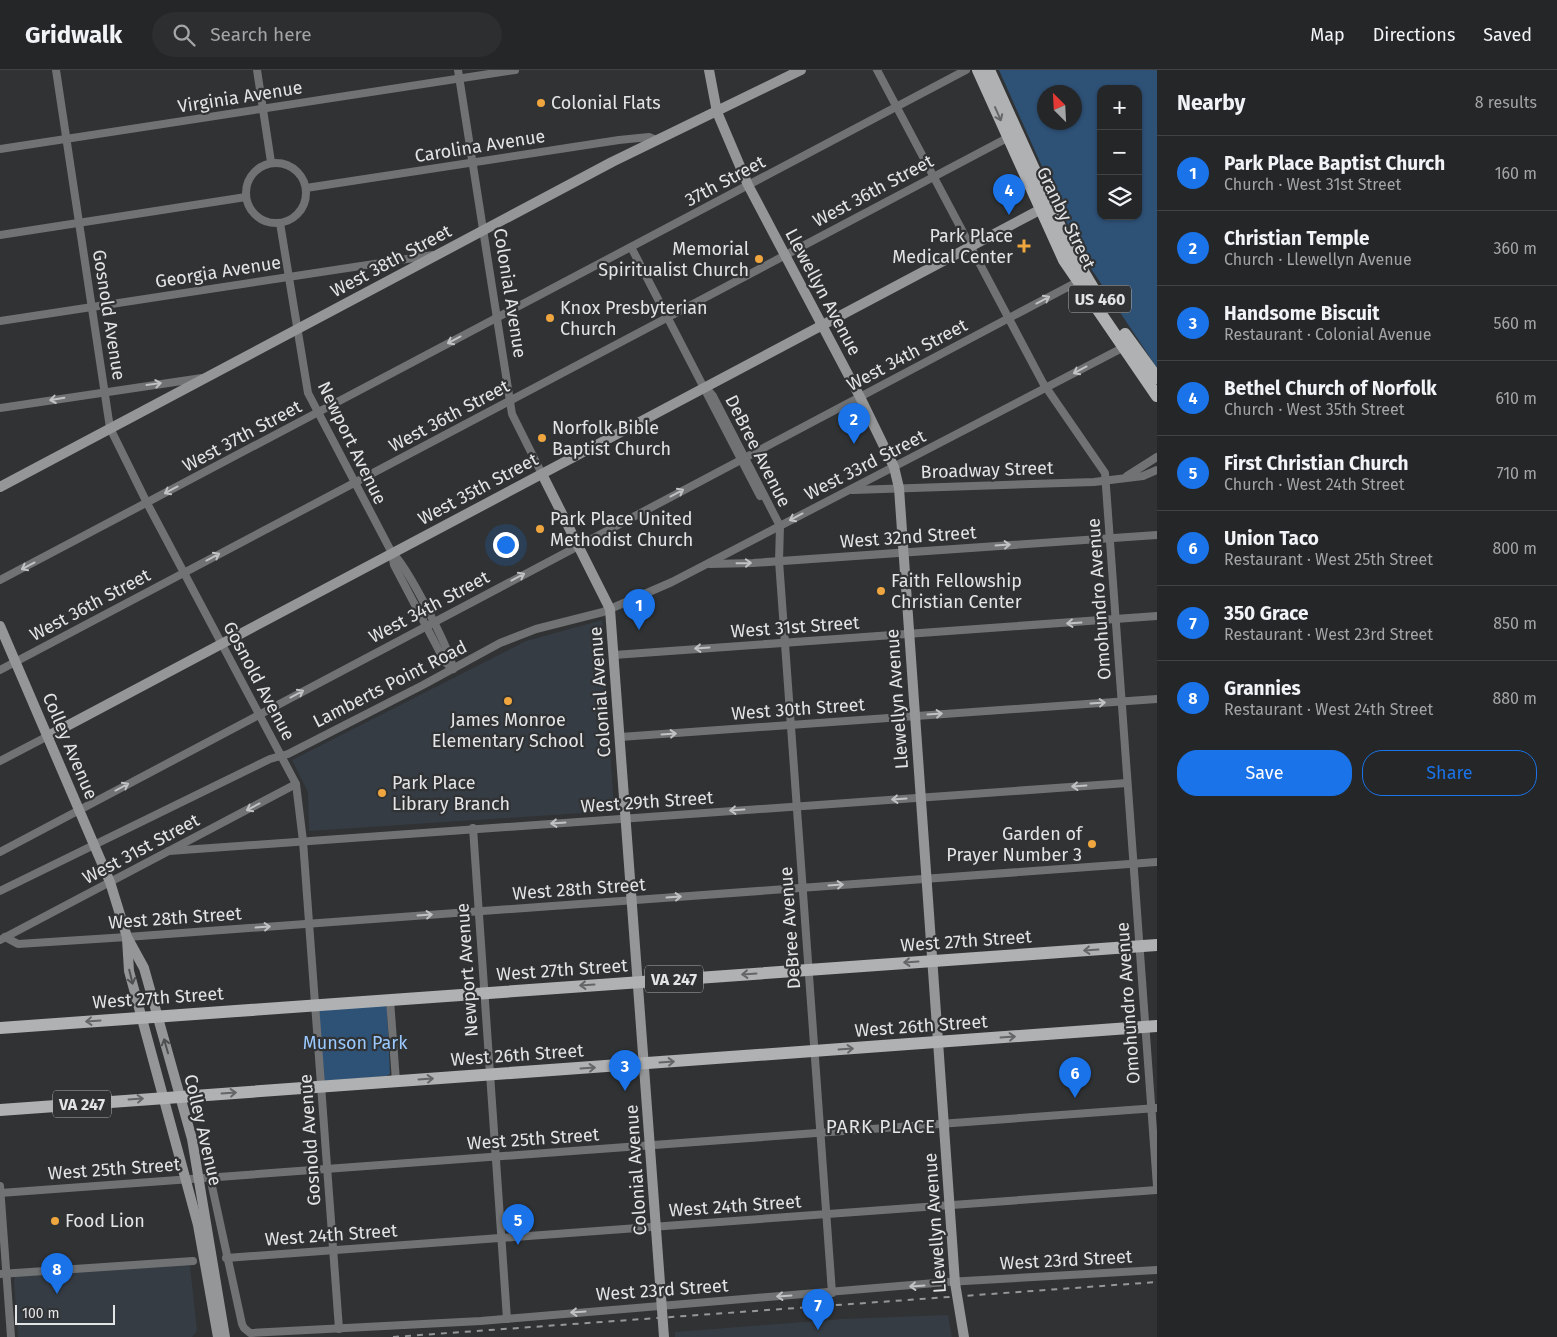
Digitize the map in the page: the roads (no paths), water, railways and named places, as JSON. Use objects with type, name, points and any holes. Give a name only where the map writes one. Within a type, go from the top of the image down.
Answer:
[{"type":"main road","name":"Granby Street","points":[[978,70],[1013,134]]},
{"type":"main road","name":"Granby Street","points":[[989,70],[1013,134],[1045,207],[1064,260],[1081,280],[1127,345],[1157,396]]},
{"type":"main road","name":"Granby Street","points":[[1127,345],[1157,378]]},
{"type":"main road","name":"West 27th Street","points":[[0,1028],[1157,945]]},
{"type":"main road","name":"West 26th Street","points":[[0,1110],[1151,1027]]},
{"type":"street","name":"Gosnold Avenue","points":[[56,70],[110,428],[296,784],[303,841],[339,1329]]},
{"type":"street","points":[[257,70],[271,162]]},
{"type":"street","name":"Virginia Avenue","points":[[0,149],[263,108],[459,74],[515,70]]},
{"type":"street","name":"Llewellyn Avenue","points":[[709,70],[717,112],[748,185],[860,397],[894,467],[899,488],[955,1283],[964,1337]]},
{"type":"street","name":"West 38th Street","points":[[0,487],[484,230],[657,140],[801,70]]},
{"type":"street","name":"Omohundro Avenue","points":[[877,70],[1046,388],[1101,465],[1106,481],[1133,864],[1140,946],[1151,1027],[1157,1186]]},
{"type":"street","name":"37th Street","points":[[497,317],[966,70]]},
{"type":"street","name":"Colonial Avenue","points":[[459,74],[512,414],[610,609],[664,1337]]},
{"type":"street","name":"West 36th Street","points":[[0,670],[1013,134]]},
{"type":"street","name":"Carolina Avenue","points":[[306,188],[648,137],[657,140]]},
{"type":"street","points":[[271,162],[291,166],[301,175],[306,188],[302,208],[293,218],[280,223],[260,219],[251,210],[246,197],[250,178],[259,168],[271,162]]},
{"type":"street","points":[[0,235],[246,197]]},
{"type":"street","name":"West 35th Street","points":[[0,761],[1045,207]]},
{"type":"street","name":"Newport Avenue","points":[[280,223],[306,388],[392,553],[394,565],[429,624],[445,662],[453,669]]},
{"type":"street","name":"DeBree Avenue","points":[[631,247],[705,387],[708,398],[743,458],[777,527],[775,552],[779,561],[832,1293]]},
{"type":"street","name":"Georgia Avenue","points":[[0,321],[440,254]]},
{"type":"street","name":"West 34th Street","points":[[0,852],[1081,280]]},
{"type":"street","name":"West 37th Street","points":[[0,580],[497,317]]},
{"type":"street","name":"West 33rd Street","points":[[610,609],[636,599],[708,564],[1127,345]]},
{"type":"street","points":[[0,408],[207,377]]},
{"type":"street","name":"Broadway Street","points":[[1125,478],[1157,457]]},
{"type":"street","name":"Broadway Street","points":[[849,490],[1106,481],[1143,476],[1157,470]]},
{"type":"street","name":"West 32nd Street","points":[[708,564],[779,561],[1157,535]]},
{"type":"street","name":"Lamberts Point Road","points":[[0,891],[270,758],[281,756],[518,635],[610,609]]},
{"type":"street","name":"West 31st Street","points":[[614,655],[1157,616]]},
{"type":"street","name":"Colley Avenue","points":[[0,626],[110,882],[127,937],[144,968],[192,1139],[225,1337]]},
{"type":"street","name":"West 30th Street","points":[[620,737],[1157,699]]},
{"type":"street","name":"West 29th Street","points":[[169,851],[1127,783]]},
{"type":"street","name":"West 31st Street","points":[[3,939],[296,784]]},
{"type":"street","name":"Newport Avenue","points":[[473,828],[507,1319]]},
{"type":"street","name":"West 28th Street","points":[[3,939],[18,944],[127,937],[1157,862]]},
{"type":"street","name":"Colley Avenue","points":[[127,937],[129,971],[199,1232],[218,1337]]},
{"type":"street","points":[[390,1000],[396,1081]]},
{"type":"street","name":"West 25th Street","points":[[0,1193],[1154,1109]]},
{"type":"street","points":[[210,1177],[226,1258]]},
{"type":"street","points":[[0,1186],[3,1274],[11,1337]]},
{"type":"street","name":"West 24th Street","points":[[226,1258],[1157,1190]]},
{"type":"street","name":"West 23rd Street","points":[[226,1258],[242,1324],[247,1331],[264,1333],[507,1319],[661,1305],[1157,1270]]},
{"type":"street","points":[[3,1274],[193,1261]]},
{"type":"railway","points":[[393,1337],[1157,1282]]},
{"type":"place","name":"Colonial Flats","points":[[541,103]]},
{"type":"place","name":"Bethel Church of Norfolk","points":[[1009,215]]},
{"type":"place","name":"Park Place Medical Center","points":[[1024,246]]},
{"type":"place","name":"Memorial Spiritualist Church","points":[[759,259]]},
{"type":"place","name":"Knox Presbyterian Church","points":[[550,318]]},
{"type":"place","name":"Norfolk Bible Baptist Church","points":[[542,438]]},
{"type":"place","name":"Christian Temple","points":[[854,444]]},
{"type":"place","name":"Park Place United Methodist Church","points":[[540,529]]},
{"type":"place","name":"Faith Fellowship Christian Center","points":[[881,591]]},
{"type":"place","name":"Park Place Baptist Church","points":[[639,630]]},
{"type":"place","name":"James Monroe Elementary School","points":[[508,701]]},
{"type":"place","name":"Park Place Library Branch","points":[[382,793]]},
{"type":"place","name":"Garden of Prayer Number 3","points":[[1092,844]]},
{"type":"place","name":"Handsome Biscuit","points":[[625,1091]]},
{"type":"place","name":"Union Taco","points":[[1075,1098]]},
{"type":"place","name":"Food Lion","points":[[55,1221]]},
{"type":"place","name":"First Christian Church","points":[[518,1245]]},
{"type":"place","name":"Grannies","points":[[57,1294]]},
{"type":"place","name":"350 Grace","points":[[818,1330]]},
{"type":"district","name":"PARK PLACE","points":[[881,1126]]},
{"type":"park label","name":"Munson Park","points":[[355,1043]]}]
